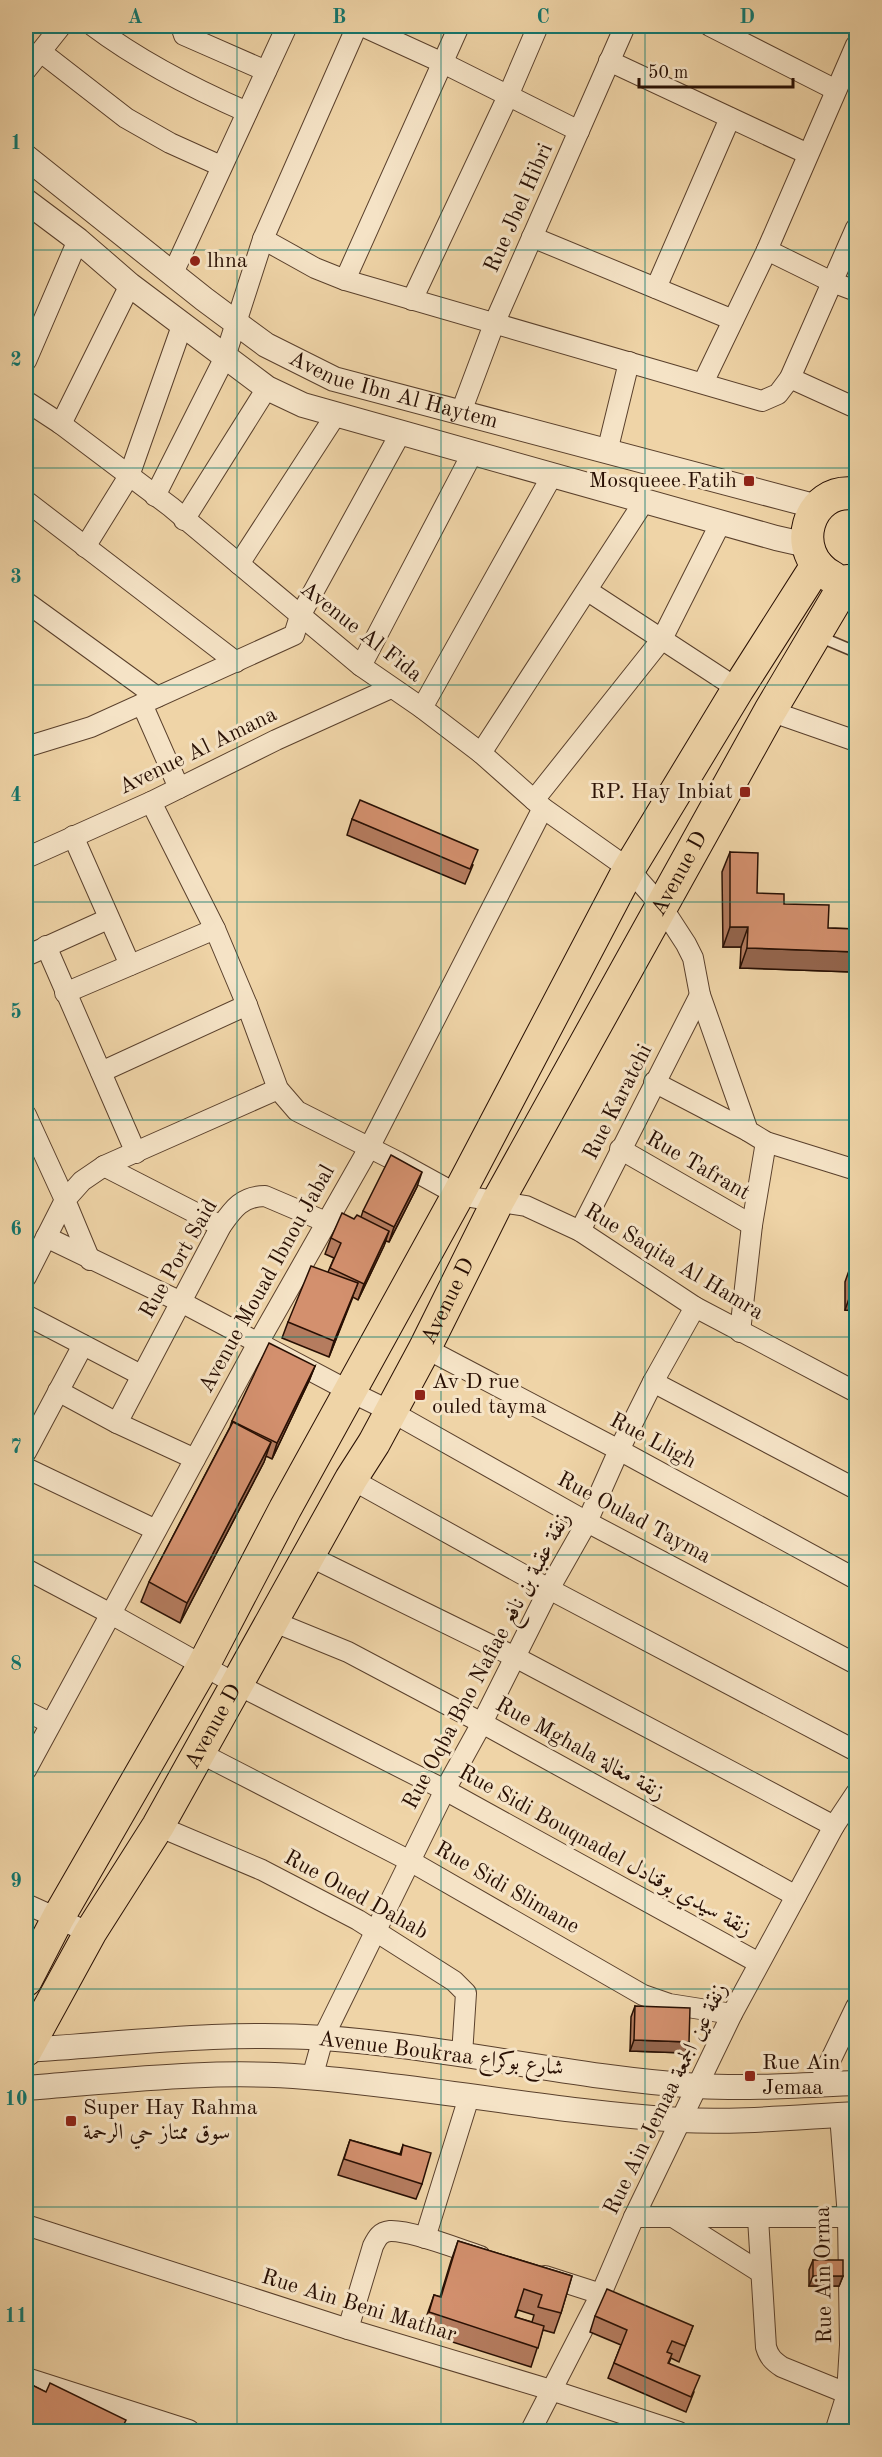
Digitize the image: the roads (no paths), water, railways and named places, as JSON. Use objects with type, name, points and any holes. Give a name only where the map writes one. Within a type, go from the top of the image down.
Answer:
[{"type":"main road","points":[[818,507],[828,499],[855,490]]},
{"type":"main road","name":"Avenue D","points":[[26,1980],[58,1918],[203,1666],[285,1509],[458,1195],[629,869],[738,689],[812,555],[809,525],[818,507]]},
{"type":"main road","points":[[812,555],[825,573],[852,581]]},
{"type":"main road","name":"Avenue D","points":[[26,2050],[90,1933],[158,1826],[200,1753],[236,1684],[425,1348],[498,1201],[770,711],[814,635],[852,581]]},
{"type":"street","points":[[26,70],[61,26]]},
{"type":"street","points":[[93,26],[154,68],[247,112]]},
{"type":"street","points":[[181,26],[184,35],[266,71]]},
{"type":"street","points":[[172,273],[287,26]]},
{"type":"street","points":[[155,496],[225,357],[263,239],[357,26]]},
{"type":"street","points":[[362,26],[443,63],[579,131]]},
{"type":"street","points":[[345,280],[459,26]]},
{"type":"street","points":[[412,300],[508,96],[538,26]]},
{"type":"street","name":"Rue Jbel Hibri","points":[[461,412],[494,324],[625,26]]},
{"type":"street","points":[[710,26],[836,90]]},
{"type":"street","points":[[703,383],[766,250],[856,45]]},
{"type":"street","points":[[41,52],[126,118],[170,143],[221,166]]},
{"type":"street","points":[[609,61],[808,154]]},
{"type":"street","points":[[656,288],[730,118]]},
{"type":"street","name":"Avenue Ibn Al Haytem","points":[[26,157],[266,345],[334,379],[818,507]]},
{"type":"street","name":"Avenue Ibn Al Haytem","points":[[26,201],[78,240],[130,285],[267,388],[303,405],[335,416],[473,452],[721,522],[812,555]]},
{"type":"street","points":[[263,239],[315,268],[345,280],[762,401],[778,394],[790,378],[856,228]]},
{"type":"street","points":[[532,237],[734,320]]},
{"type":"street","points":[[26,361],[78,240]]},
{"type":"street","points":[[766,250],[856,291]]},
{"type":"street","points":[[62,424],[130,285]]},
{"type":"street","points":[[85,547],[129,476],[183,323]]},
{"type":"street","points":[[607,452],[629,362]]},
{"type":"street","points":[[790,378],[856,408]]},
{"type":"street","points":[[184,520],[267,388]]},
{"type":"street","name":"Avenue Al Fida","points":[[26,400],[62,424],[155,496],[361,666],[422,708],[481,753],[538,804],[629,869],[662,907],[680,932],[693,957],[700,995],[748,1131]]},
{"type":"street","points":[[239,564],[335,416]]},
{"type":"street","points":[[26,747],[91,727],[294,635],[300,616],[400,434]]},
{"type":"street","points":[[361,666],[473,452]]},
{"type":"street","points":[[422,708],[553,474]]},
{"type":"street","points":[[481,753],[645,500]]},
{"type":"street","points":[[26,501],[236,662]]},
{"type":"street","name":"Avenue Mouad Ibnou Jabal","points":[[26,1770],[258,1343],[369,1148],[538,804],[662,639],[721,522]]},
{"type":"street","points":[[588,591],[738,689]]},
{"type":"street","points":[[26,602],[149,701],[179,788]]},
{"type":"street","name":"Avenue Al Amana","points":[[29,852],[73,836],[151,802],[276,740],[391,688]]},
{"type":"street","points":[[770,711],[856,741]]},
{"type":"street","points":[[26,1277],[65,1200],[82,1181],[104,1166],[278,1089],[247,1005],[215,929],[151,802]]},
{"type":"street","points":[[73,836],[130,965]]},
{"type":"street","points":[[26,956],[108,919]]},
{"type":"street","points":[[65,993],[215,929]]},
{"type":"street","points":[[46,946],[136,1153]]},
{"type":"street","name":"Rue Karatchi","points":[[580,1231],[700,995]]},
{"type":"street","points":[[101,1072],[247,1005]]},
{"type":"street","points":[[654,1082],[766,1142],[856,1170]]},
{"type":"street","name":"Rue Saqita Al Hamra","points":[[278,1089],[297,1111],[458,1195],[526,1206],[580,1231],[695,1307],[856,1392]]},
{"type":"street","points":[[27,1124],[65,1200],[90,1260]]},
{"type":"street","points":[[740,1332],[752,1225],[766,1142]]},
{"type":"street","name":"Rue Tafrant","points":[[620,1149],[752,1225]]},
{"type":"street","points":[[104,1166],[221,1226]]},
{"type":"street","name":"Rue Port Said","points":[[117,1423],[221,1226],[237,1204],[257,1196],[266,1196],[326,1222]]},
{"type":"street","name":"Rue Oulad Tayma","points":[[50,1230],[90,1260],[181,1302],[390,1411],[587,1522],[856,1664]]},
{"type":"street","name":"Rue Oqba Bno Nafiae زنقة عقبة بن نافع","points":[[312,2078],[323,2038],[445,1790],[482,1723],[549,1589],[587,1522],[619,1449],[695,1307]]},
{"type":"street","points":[[26,1315],[141,1375]]},
{"type":"street","points":[[26,1452],[82,1345]]},
{"type":"street","name":"Rue Lligh","points":[[425,1348],[619,1449],[856,1579]]},
{"type":"street","points":[[653,1383],[856,1489]]},
{"type":"street","points":[[58,1391],[117,1423],[195,1459]]},
{"type":"street","points":[[26,1468],[156,1530]]},
{"type":"street","points":[[351,1479],[549,1589],[856,1751]]},
{"type":"street","points":[[309,1556],[515,1657],[834,1826]]},
{"type":"street","name":"Rue Sidi Bouqnadel زنقة سيدي بوقنادل","points":[[28,1576],[111,1614],[236,1684],[445,1790],[759,1963]]},
{"type":"street","name":"Rue Mghala زنقة مغالة","points":[[272,1621],[348,1652],[796,1896]]},
{"type":"street","points":[[26,1711],[50,1723]]},
{"type":"street","name":"Rue Sidi Slimane","points":[[200,1753],[410,1861],[643,1995],[669,2004],[732,2014]]},
{"type":"street","name":"Rue Ain Jemaa زنقة عين الجمعة","points":[[530,2432],[601,2294],[634,2217],[732,2014],[834,1826],[856,1793]]},
{"type":"street","name":"Rue Oued Dahab","points":[[158,1826],[262,1870],[376,1930],[454,1981],[466,1994],[462,2055]]},
{"type":"street","points":[[26,1904],[90,1933]]},
{"type":"street","points":[[819,2084],[856,2007]]},
{"type":"street","name":"Avenue Boukraa شارع بوكراع","points":[[26,2050],[206,2038],[257,2036],[323,2038],[394,2045],[698,2086],[856,2083]]},
{"type":"street","name":"Avenue Boukraa شارع بوكراع","points":[[26,2088],[255,2075],[312,2078],[682,2120],[848,2115]]},
{"type":"street","points":[[424,2238],[470,2097]]},
{"type":"street","name":"Rue Ain Orma","points":[[834,2432],[852,2396],[850,2322],[852,2217],[848,2115]]},
{"type":"street","points":[[671,2216],[760,2272]]},
{"type":"street","points":[[634,2217],[852,2217]]},
{"type":"street","points":[[758,2218],[760,2272],[768,2355],[782,2367],[852,2396]]},
{"type":"street","name":"Rue Ain Beni Mathar","points":[[26,2225],[348,2329],[551,2390],[679,2432]]},
{"type":"street","points":[[348,2329],[377,2237],[390,2231],[424,2238],[501,2262]]},
{"type":"street","points":[[524,2269],[601,2294]]},
{"type":"street","points":[[26,2380],[188,2432]]},
{"type":"lane","points":[[814,635],[856,652]]},
{"type":"place","name":"lhna","points":[[195,261]]},
{"type":"place","name":"Mosqueee Fatih","points":[[749,481]]},
{"type":"place","name":"RP. Hay Inbiat","points":[[745,792]]},
{"type":"place","name":"Av D rue ouled tayma","points":[[420,1395]]},
{"type":"place","name":"Rue Ain Jemaa","points":[[750,2076]]},
{"type":"place","name":"Super Hay Rahma سوق ممتاز حي الرحمة","points":[[71,2121]]}]
